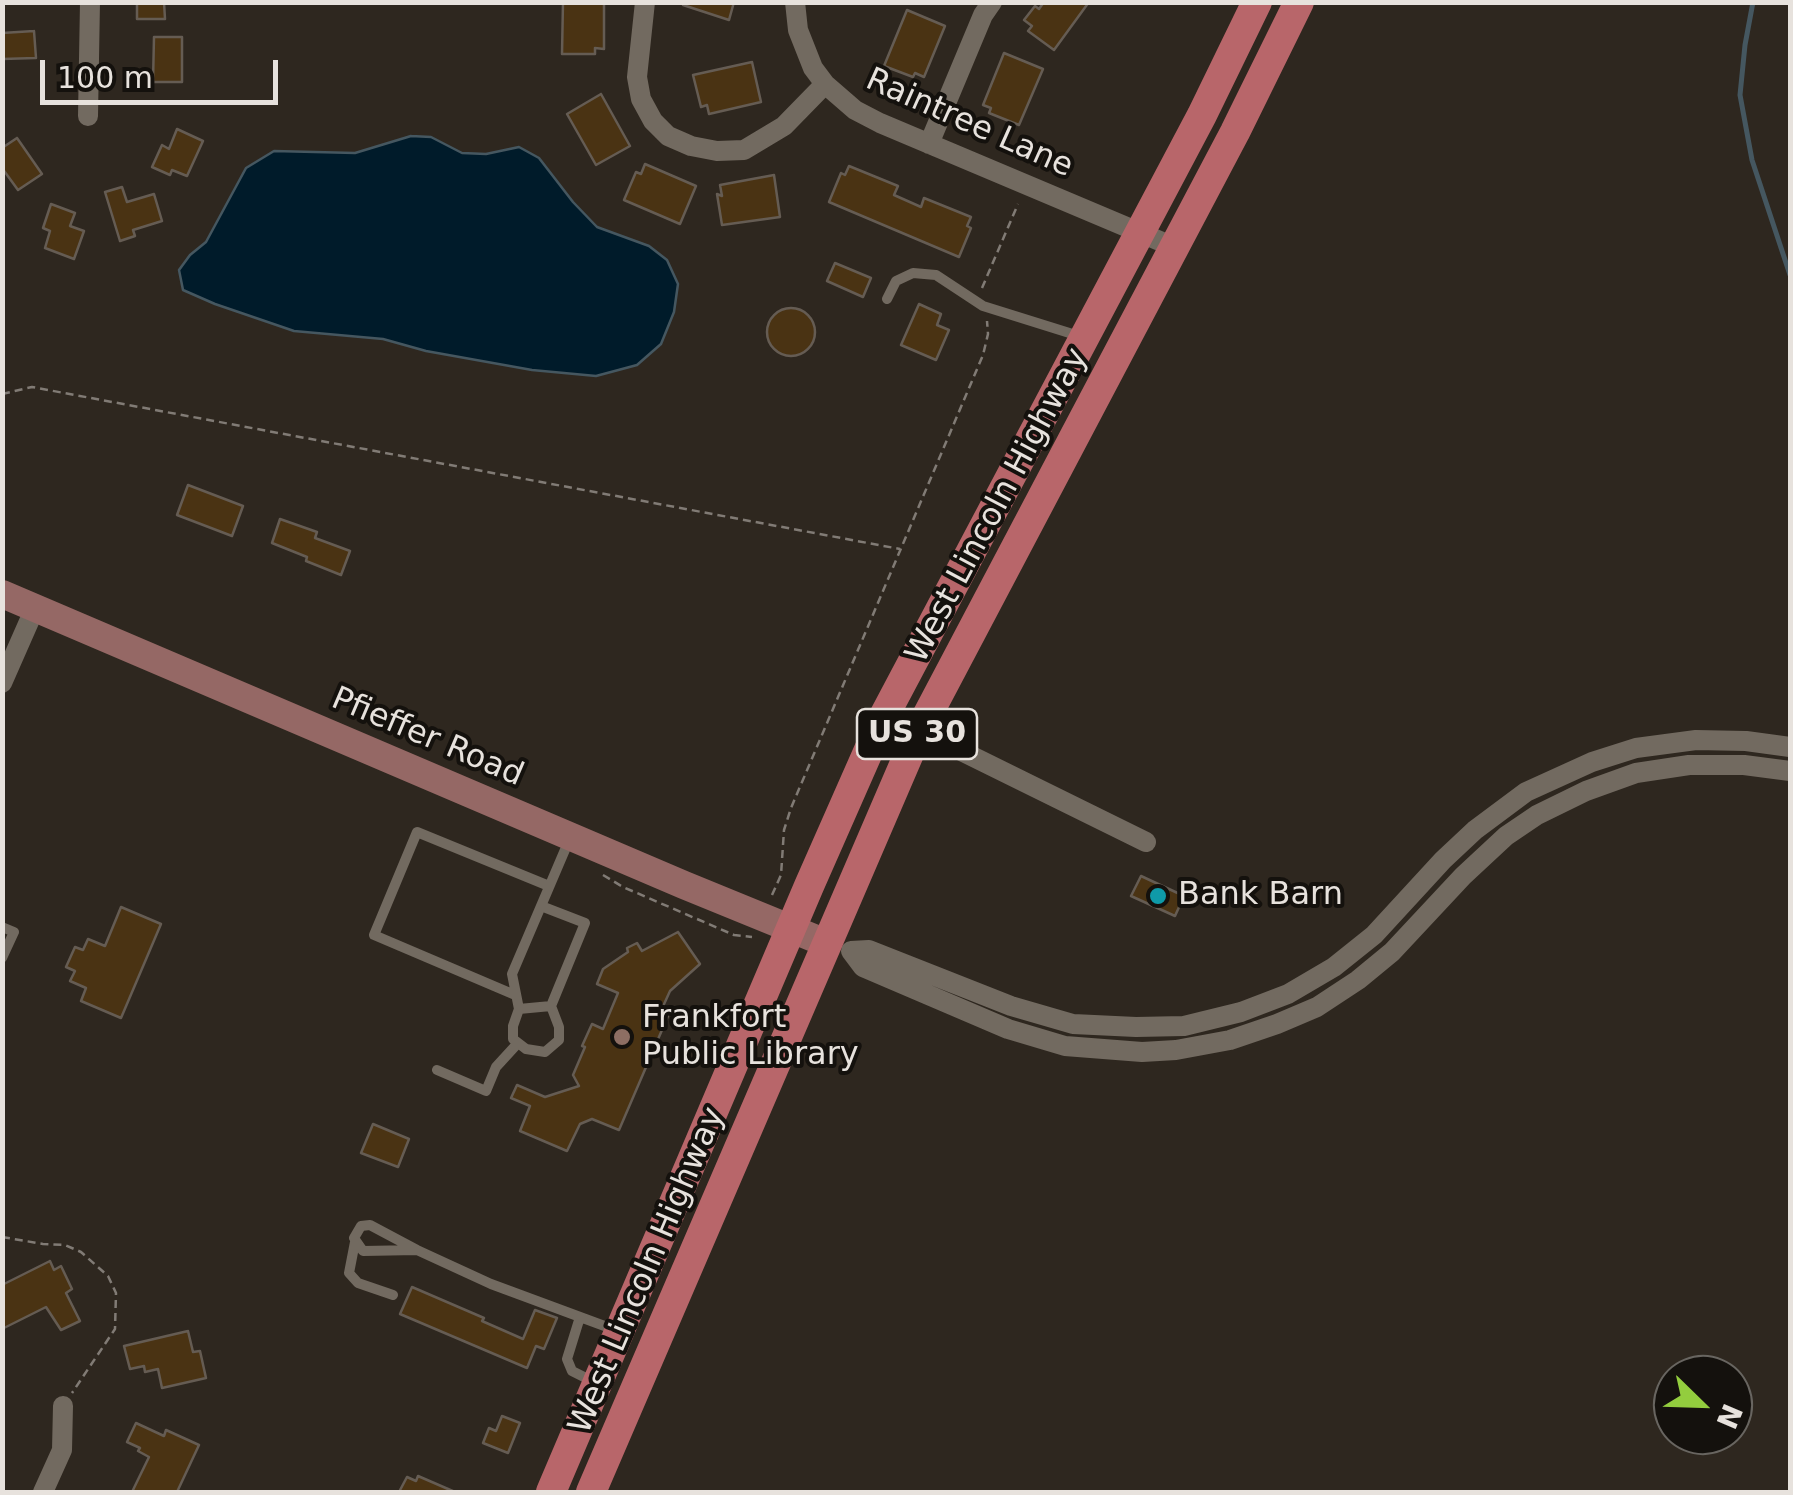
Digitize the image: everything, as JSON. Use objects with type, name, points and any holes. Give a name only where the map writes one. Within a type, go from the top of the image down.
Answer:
[{"type":"main road","name":"West Lincoln Highway","points":[[550,1492],[884,718],[1258,2]]},
{"type":"main road","name":"West Lincoln Highway","points":[[591,1492],[838,947],[917,735],[1236,132],[1300,2]]},
{"type":"street","points":[[88,116],[90,2]]},
{"type":"street","points":[[644,2],[637,77],[641,99],[653,121],[668,136],[718,151],[744,150],[784,126],[825,84]]},
{"type":"street","name":"Raintree Lane","points":[[796,2],[798,30],[813,68],[842,101],[868,118],[1174,247]]},
{"type":"street","points":[[930,144],[983,15],[992,2]]},
{"type":"street","name":"Pfieffer Road","points":[[2,594],[790,930],[838,947]]},
{"type":"street","points":[[2,683],[35,608]]},
{"type":"street","points":[[917,735],[935,738],[1146,842]]},
{"type":"street","points":[[838,947],[869,950],[1010,1006],[1074,1024],[1184,1026],[1242,1012],[1288,994],[1334,967],[1374,934],[1474,830],[1526,792],[1592,762],[1636,748],[1696,740],[1746,740],[1790,746]]},
{"type":"street","points":[[838,947],[863,967],[1008,1029],[1066,1046],[1142,1052],[1176,1050],[1230,1040],[1317,1007],[1392,952],[1506,836],[1537,815],[1586,791],[1636,773],[1689,765],[1744,764],[1790,771]]},
{"type":"street","points":[[43,1492],[62,1450],[63,1406]]},
{"type":"lane","points":[[887,299],[896,281],[914,273],[936,276],[984,306],[1084,337]]},
{"type":"lane","points":[[515,995],[374,935],[417,832],[549,886]]},
{"type":"lane","points":[[542,906],[585,922],[551,1006],[559,1040],[545,1052],[526,1050],[513,1040],[519,1009],[512,974],[570,837]]},
{"type":"lane","points":[[2,927],[14,932],[2,958]]},
{"type":"lane","points":[[519,1009],[551,1006]]},
{"type":"lane","points":[[437,1070],[486,1091],[496,1067],[518,1043]]},
{"type":"lane","points":[[392,1295],[358,1283],[349,1273],[354,1238],[361,1226],[370,1224],[491,1284],[619,1331]]},
{"type":"lane","points":[[355,1242],[363,1252],[417,1250]]},
{"type":"lane","points":[[580,1317],[567,1359],[572,1371],[597,1383]]},
{"type":"path","points":[[782,874],[784,830],[791,808],[983,355],[988,334],[982,288],[1027,184]]},
{"type":"path","points":[[2,394],[32,387],[901,549]]},
{"type":"path","points":[[594,870],[623,887],[734,935],[754,937]]},
{"type":"path","points":[[2,1237],[64,1245],[81,1252],[108,1276],[116,1294],[115,1329],[63,1406]]},
{"type":"water","points":[[411,136],[431,137],[462,153],[486,154],[519,147],[539,158],[597,227],[649,246],[667,260],[678,284],[674,312],[661,344],[637,365],[596,376],[532,370],[383,339],[294,331],[183,290],[179,270],[206,242],[246,168],[274,151],[355,153]]},
{"type":"building","points":[[137,2],[164,2],[165,19],[137,19]]},
{"type":"building","points":[[563,2],[604,2],[604,49],[595,48],[595,54],[562,54]]},
{"type":"building","points":[[683,2],[734,2],[729,20]]},
{"type":"building","points":[[1044,2],[1089,2],[1054,50],[1028,31],[1032,26],[1024,20],[1035,6],[1039,9]]},
{"type":"building","points":[[907,10],[945,26],[924,77],[884,66]]},
{"type":"building","points":[[34,31],[36,58],[2,59],[2,33]]},
{"type":"building","points":[[154,37],[182,37],[182,82],[153,82]]},
{"type":"building","points":[[1004,53],[1043,69],[1019,125],[989,113],[991,108],[983,105]]},
{"type":"building","points":[[752,62],[761,102],[709,114],[707,105],[701,107],[693,75]]},
{"type":"building","points":[[601,94],[630,146],[596,165],[567,114]]},
{"type":"building","points":[[177,129],[203,141],[187,176],[172,170],[170,175],[152,167],[162,145],[169,149]]},
{"type":"building","points":[[17,138],[42,174],[18,190],[2,168],[2,148]]},
{"type":"building","points":[[645,164],[696,186],[680,224],[624,200],[636,172],[641,174]]},
{"type":"building","points":[[849,166],[898,186],[894,195],[921,207],[924,198],[971,217],[967,226],[971,228],[959,257],[829,202],[841,173],[845,175]]},
{"type":"building","points":[[774,175],[780,217],[722,225],[717,194],[722,196],[720,185]]},
{"type":"building","points":[[122,187],[127,202],[154,194],[162,221],[133,230],[135,236],[120,241],[105,192]]},
{"type":"building","points":[[51,204],[75,213],[70,226],[84,231],[74,259],[45,248],[50,231],[43,228]]},
{"type":"building","points":[[835,263],[871,278],[863,297],[827,281]]},
{"type":"building","points":[[919,304],[941,314],[937,325],[949,330],[936,360],[901,345]]},
{"type":"building","points":[[791,308],[808,315],[815,332],[808,349],[791,356],[774,349],[767,332],[774,315]]},
{"type":"building","points":[[188,485],[243,506],[232,536],[177,515]]},
{"type":"building","points":[[280,519],[317,532],[315,538],[350,551],[341,575],[272,543]]},
{"type":"building","name":"Bank Barn","points":[[1141,876],[1184,896],[1175,916],[1131,896]]},
{"type":"building","points":[[121,907],[161,924],[121,1018],[81,1001],[86,988],[70,981],[75,971],[66,967],[75,947],[83,950],[88,939],[105,946]]},
{"type":"building","name":"Frankfort Public Library","points":[[678,932],[700,964],[670,991],[660,1013],[668,1016],[619,1130],[592,1119],[580,1124],[567,1151],[520,1131],[530,1106],[511,1098],[517,1085],[545,1097],[579,1086],[573,1075],[585,1047],[582,1046],[592,1024],[603,1029],[618,993],[597,984],[603,969],[637,943],[642,951]]},
{"type":"building","points":[[373,1124],[409,1139],[398,1167],[361,1153]]},
{"type":"building","points":[[50,1261],[54,1270],[61,1266],[72,1289],[66,1293],[80,1321],[61,1330],[46,1307],[2,1329],[2,1285]]},
{"type":"building","points":[[412,1287],[523,1339],[535,1310],[557,1318],[544,1349],[536,1346],[527,1368],[400,1314]]},
{"type":"building","points":[[188,1331],[193,1352],[200,1351],[206,1378],[162,1388],[158,1369],[130,1369],[124,1346]]},
{"type":"building","points":[[502,1416],[520,1423],[508,1453],[483,1443],[489,1428],[496,1431]]},
{"type":"building","points":[[136,1423],[164,1436],[166,1430],[199,1445],[177,1492],[132,1492],[149,1457],[127,1442]]},
{"type":"building","points":[[418,1476],[455,1492],[399,1492],[407,1477],[416,1481]]},
{"type":"waterway","points":[[1753,2],[1740,95],[1752,160],[1790,275]]},
{"type":"place","name":"Bank Barn","points":[[1158,896]]},
{"type":"place","name":"Frankfort Public Library","points":[[622,1037]]}]
